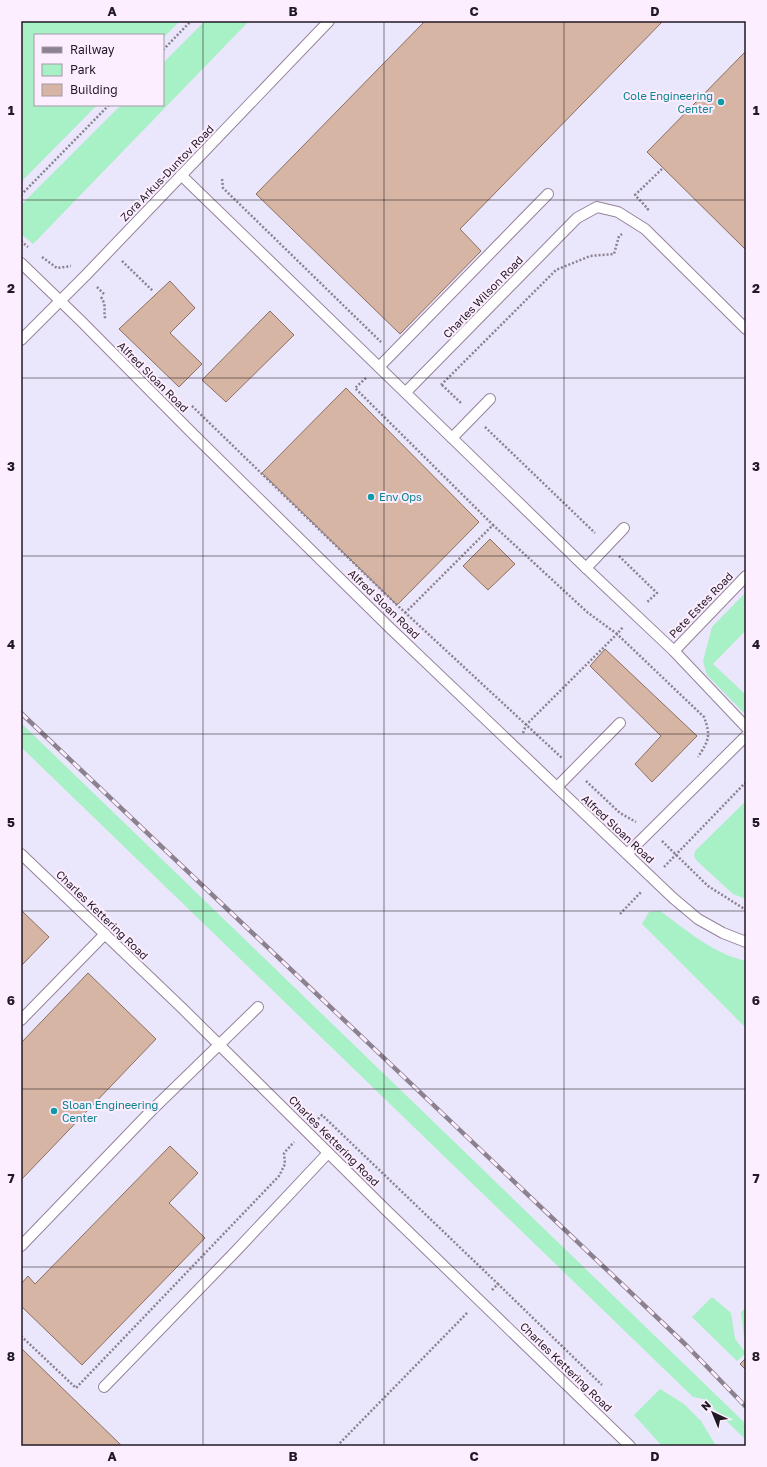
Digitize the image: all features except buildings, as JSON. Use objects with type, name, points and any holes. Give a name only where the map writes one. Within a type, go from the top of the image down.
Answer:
[{"type":"lane","name":"Zora Arkus-Duntov Road","points":[[21,340],[329,21]]},
{"type":"lane","points":[[181,175],[586,568],[674,651],[746,727]]},
{"type":"lane","points":[[378,367],[548,194]]},
{"type":"lane","name":"Charles Wilson Road","points":[[406,392],[577,218],[597,208],[618,212],[645,229],[746,329]]},
{"type":"lane","name":"Alfred Sloan Road","points":[[21,263],[390,628],[673,898],[698,918],[723,933],[746,942]]},
{"type":"lane","points":[[452,438],[490,399]]},
{"type":"lane","points":[[586,568],[624,528]]},
{"type":"lane","name":"Pete Estes Road","points":[[674,651],[746,576]]},
{"type":"lane","points":[[557,787],[620,723]]},
{"type":"lane","points":[[627,854],[746,736]]},
{"type":"lane","name":"Charles Kettering Road","points":[[21,854],[630,1446]]},
{"type":"lane","points":[[21,1020],[105,934]]},
{"type":"lane","points":[[21,1246],[151,1111],[258,1007]]},
{"type":"lane","points":[[104,1387],[235,1252],[328,1153]]},
{"type":"path","points":[[164,49],[191,21]]},
{"type":"path","points":[[21,195],[108,106]]},
{"type":"path","points":[[222,179],[223,188],[392,353]]},
{"type":"path","points":[[110,249],[153,291]]},
{"type":"path","points":[[39,255],[57,268]]},
{"type":"path","points":[[101,297],[106,305],[105,318],[109,325]]},
{"type":"path","points":[[378,367],[355,388],[493,525],[587,612],[617,634]]},
{"type":"path","points":[[442,385],[656,593],[649,600]]},
{"type":"path","points":[[188,402],[405,612],[620,813],[651,830],[708,886],[746,910]]},
{"type":"path","points":[[390,628],[493,525]]},
{"type":"path","points":[[620,914],[746,782]]},
{"type":"path","points":[[337,1446],[480,1300],[498,1284],[602,1385]]},
{"type":"shaded area","points":[[21,21],[746,21],[746,1446],[21,1446]]},
{"type":"green space","points":[[21,21],[180,21],[164,37],[164,34],[34,34],[34,106],[96,106],[21,182]]},
{"type":"green space","points":[[205,21],[249,21],[33,244],[21,234],[21,205],[120,106],[164,106],[164,62]]},
{"type":"green space","points":[[746,592],[746,630],[713,664],[746,695],[746,715],[707,675],[703,661],[712,627]]},
{"type":"green space","points":[[21,723],[746,1424],[746,1440],[704,1399],[693,1397],[21,747]]},
{"type":"green space","points":[[746,801],[746,899],[733,894],[697,861],[694,856],[695,851]]},
{"type":"green space","points":[[660,911],[712,947],[734,958],[746,961],[746,1028],[642,924],[649,912]]},
{"type":"green space","points":[[712,1297],[731,1313],[735,1339],[746,1353],[737,1361],[692,1317]]},
{"type":"green space","points":[[746,1307],[746,1339],[744,1337],[741,1312]]},
{"type":"green space","points":[[660,1389],[684,1404],[701,1421],[716,1446],[662,1446],[634,1415]]},
{"type":"railway","points":[[21,713],[686,1345],[746,1407]]},
{"type":"place","name":"Cole Engineering Center","points":[[721,102]]},
{"type":"place","name":"Env Ops","points":[[371,497]]},
{"type":"place","name":"Sloan Engineering Center","points":[[54,1111]]}]
